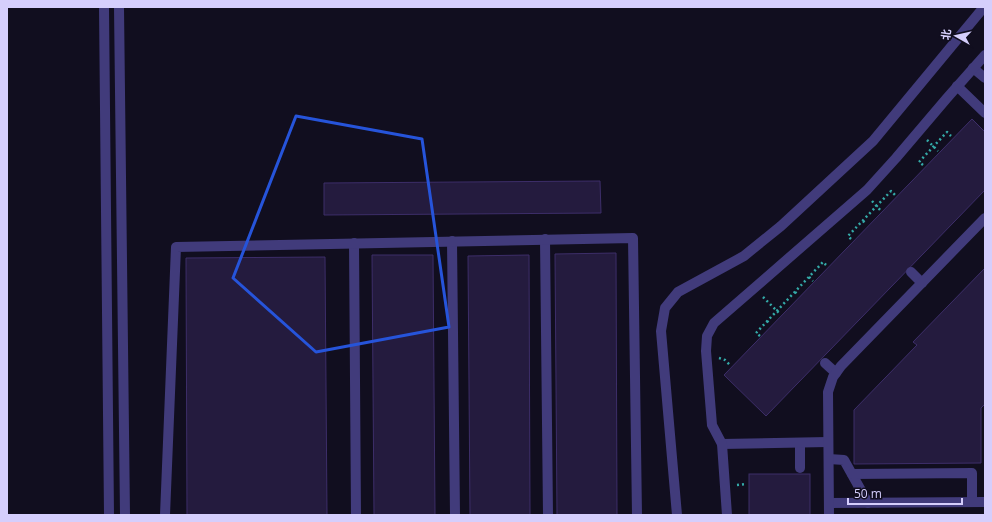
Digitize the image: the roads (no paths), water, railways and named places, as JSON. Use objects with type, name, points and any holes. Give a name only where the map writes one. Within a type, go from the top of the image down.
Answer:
[{"type":"street","points":[[104,7],[109,515]]},
{"type":"street","points":[[119,7],[125,515]]},
{"type":"street","points":[[677,515],[661,331],[665,308],[678,292],[744,256],[781,226],[873,141],[984,7]]},
{"type":"street","points":[[727,515],[722,444],[712,425],[706,350],[707,336],[714,323],[867,190],[985,54]]},
{"type":"street","points":[[973,68],[985,78]]},
{"type":"street","points":[[957,86],[985,113]]},
{"type":"street","points":[[829,515],[828,392],[833,378],[841,366],[985,218]]},
{"type":"street","points":[[165,515],[176,247],[633,238],[637,515]]},
{"type":"street","points":[[545,239],[548,515]]},
{"type":"street","points":[[452,241],[455,515]]},
{"type":"street","points":[[354,243],[356,515]]},
{"type":"street","points":[[911,272],[922,283]]},
{"type":"street","points":[[825,363],[836,373]]},
{"type":"street","points":[[722,444],[828,442]]},
{"type":"street","points":[[800,443],[800,468]]},
{"type":"street","points":[[829,459],[844,460],[868,503]]},
{"type":"street","points":[[852,474],[972,473],[972,502]]},
{"type":"street","points":[[829,503],[985,502]]}]
